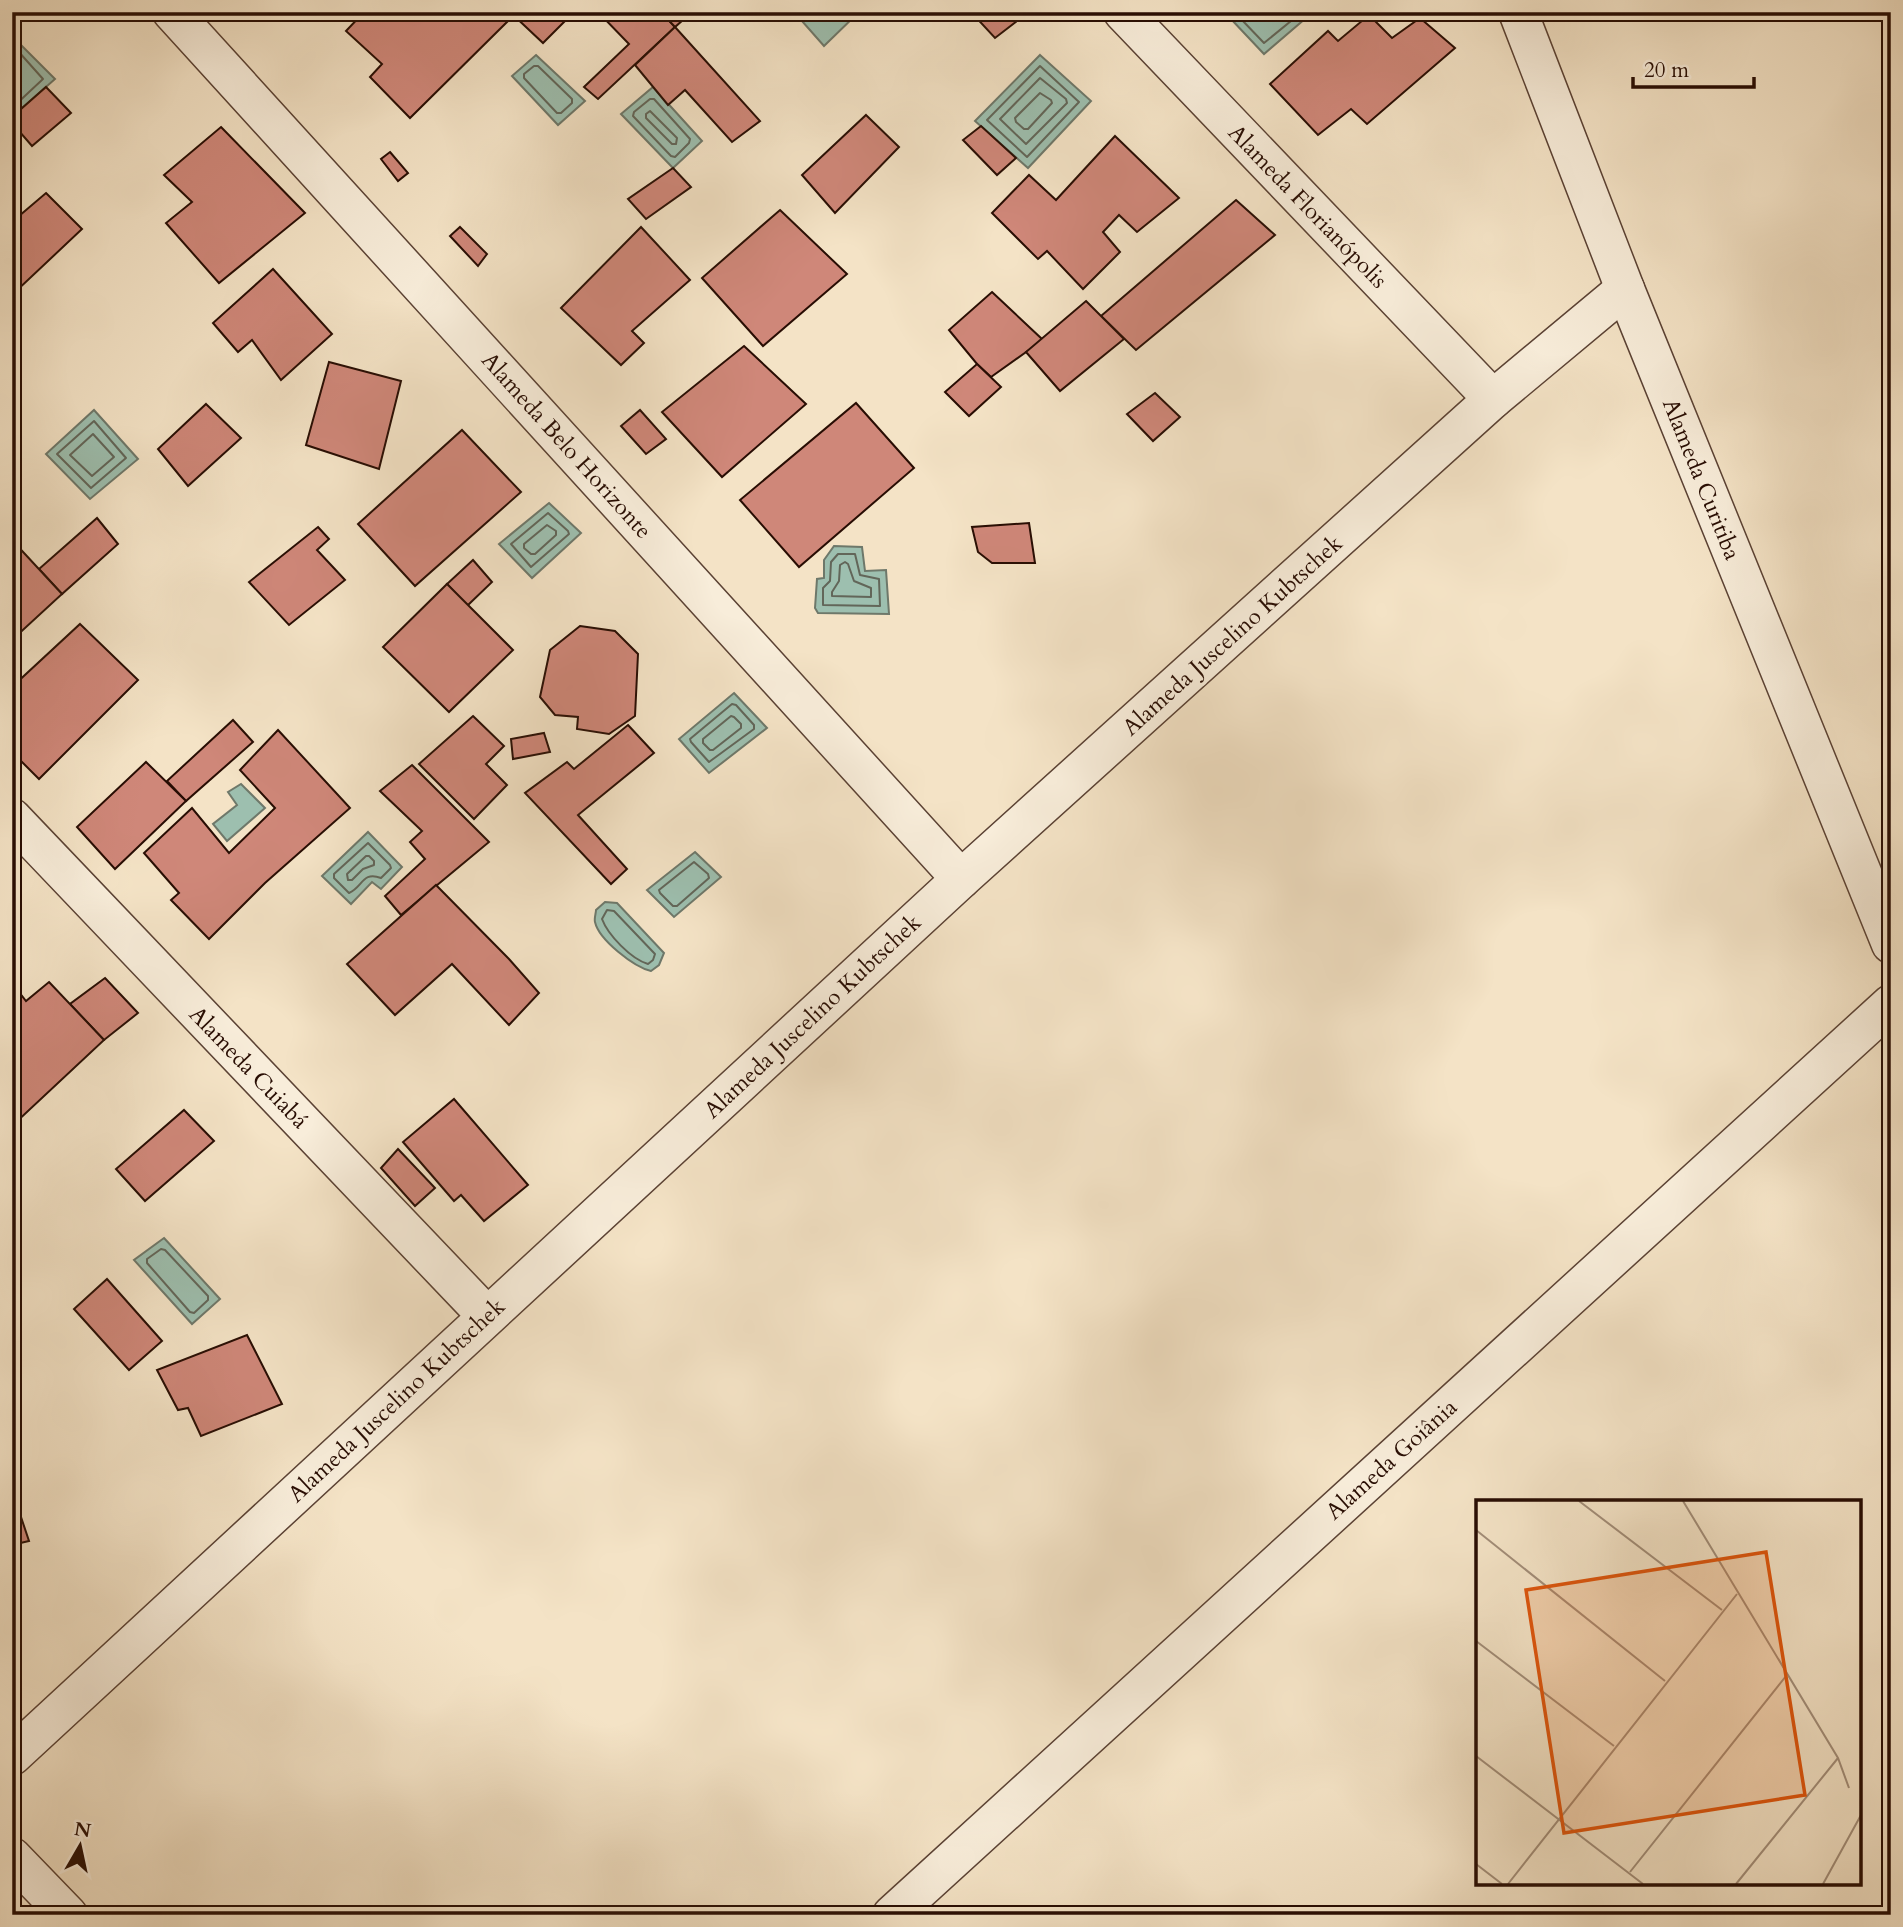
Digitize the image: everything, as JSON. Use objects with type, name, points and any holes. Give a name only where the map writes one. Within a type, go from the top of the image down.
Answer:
[{"type":"street","name":"Alameda Belo Horizonte","points":[[172,12],[961,879]]},
{"type":"street","name":"Alameda Florianópolis","points":[[1123,12],[1493,399]]},
{"type":"street","name":"Alameda Curitiba","points":[[1518,12],[1625,289],[1891,944]]},
{"type":"street","name":"Alameda Juscelino Kubtschek","points":[[12,1756],[961,879],[1493,399],[1625,289]]},
{"type":"street","name":"Alameda Cuiabá","points":[[12,818],[487,1316]]},
{"type":"street","name":"Alameda Goiânia","points":[[892,1915],[1891,1004]]},
{"type":"street","points":[[12,1857],[68,1915]]},
{"type":"water","points":[[794,12],[859,12],[824,46]]},
{"type":"water","points":[[1237,12],[1313,12],[1264,54],[1230,18]]},
{"type":"water","points":[[17,41],[55,79],[12,117],[12,45]]},
{"type":"water","points":[[536,55],[585,101],[558,125],[512,76]]},
{"type":"water","points":[[1040,55],[1091,101],[1028,168],[975,121]]},
{"type":"water","points":[[653,87],[702,141],[673,168],[621,114]]},
{"type":"water","points":[[94,410],[138,459],[90,499],[46,454]]},
{"type":"water","points":[[549,503],[581,533],[532,578],[499,544]]},
{"type":"water","points":[[834,546],[862,547],[865,571],[886,570],[889,614],[818,613],[815,608],[817,579],[824,578],[824,560]]},
{"type":"water","points":[[734,693],[767,728],[709,773],[679,739]]},
{"type":"water","points":[[241,784],[265,808],[227,841],[213,824],[237,805],[228,792]]},
{"type":"water","points":[[368,832],[402,867],[381,889],[372,882],[351,904],[322,876]]},
{"type":"water","points":[[695,852],[721,877],[674,917],[647,890]]},
{"type":"water","points":[[605,902],[617,903],[664,953],[659,965],[651,971],[636,964],[618,952],[603,937],[595,919],[596,910]]},
{"type":"water","points":[[164,1238],[220,1299],[192,1324],[134,1260]]},
{"type":"building","points":[[364,12],[504,12],[510,19],[410,118],[370,77],[382,64],[346,31]]},
{"type":"building","points":[[510,12],[574,12],[543,43]]},
{"type":"building","points":[[598,12],[661,12],[675,27],[598,99],[584,87],[629,44]]},
{"type":"building","points":[[661,12],[692,12],[675,27]]},
{"type":"building","points":[[971,12],[1015,12],[1021,18],[995,38]]},
{"type":"building","points":[[1369,15],[1392,38],[1420,18],[1455,48],[1367,124],[1351,109],[1318,135],[1270,84],[1328,31],[1338,41]]},
{"type":"building","points":[[675,27],[760,121],[732,142],[685,90],[668,105],[635,65]]},
{"type":"building","points":[[46,87],[71,113],[32,146],[12,123],[12,117]]},
{"type":"building","points":[[866,115],[899,147],[835,213],[802,175]]},
{"type":"building","points":[[981,126],[1016,158],[997,175],[963,140]]},
{"type":"building","points":[[221,127],[305,213],[219,283],[166,223],[192,202],[164,175]]},
{"type":"building","points":[[1115,136],[1179,198],[1137,232],[1119,215],[1103,232],[1120,252],[1083,289],[1047,251],[1038,259],[992,213],[1029,175],[1056,200]]},
{"type":"building","points":[[390,152],[408,173],[398,181],[381,159]]},
{"type":"building","points":[[673,168],[691,187],[646,219],[628,199]]},
{"type":"building","points":[[46,193],[82,229],[12,295],[12,222]]},
{"type":"building","points":[[1236,200],[1275,235],[1136,350],[1101,316]]},
{"type":"building","points":[[780,210],[847,274],[763,346],[702,278]]},
{"type":"building","points":[[460,227],[487,254],[478,266],[450,236]]},
{"type":"building","points":[[641,227],[690,280],[632,331],[644,343],[621,365],[561,308]]},
{"type":"building","points":[[273,269],[332,334],[281,380],[252,340],[238,352],[213,323]]},
{"type":"building","points":[[992,292],[1043,340],[991,377],[949,330]]},
{"type":"building","points":[[1086,301],[1124,339],[1060,391],[1026,352]]},
{"type":"building","points":[[744,346],[806,404],[722,477],[662,412]]},
{"type":"building","points":[[329,362],[401,381],[379,469],[306,445]]},
{"type":"building","points":[[977,364],[1001,387],[969,416],[945,392]]},
{"type":"building","points":[[1155,393],[1180,417],[1153,441],[1127,414]]},
{"type":"building","points":[[856,403],[914,468],[799,567],[740,500]]},
{"type":"building","points":[[206,404],[241,438],[188,486],[158,449]]},
{"type":"building","points":[[640,410],[666,439],[646,454],[621,426]]},
{"type":"building","points":[[462,430],[521,492],[415,586],[358,524]]},
{"type":"building","points":[[97,518],[118,544],[62,594],[39,569]]},
{"type":"building","points":[[1029,523],[1035,563],[992,563],[978,552],[972,527]]},
{"type":"building","points":[[318,527],[329,539],[317,550],[345,580],[289,625],[249,582]]},
{"type":"building","points":[[12,540],[62,594],[12,640]]},
{"type":"building","points":[[473,560],[492,582],[467,606],[447,584]]},
{"type":"building","points":[[447,584],[513,650],[449,712],[383,647]]},
{"type":"building","points":[[80,624],[138,680],[39,779],[12,752],[12,687]]},
{"type":"building","points":[[580,626],[615,631],[638,654],[635,716],[609,734],[577,729],[578,717],[555,715],[540,697],[550,650]]},
{"type":"building","points":[[473,716],[504,746],[486,764],[507,785],[474,819],[419,764]]},
{"type":"building","points":[[233,720],[253,742],[186,801],[167,781]]},
{"type":"building","points":[[628,725],[654,753],[578,815],[627,869],[611,884],[525,793],[567,762],[574,769]]},
{"type":"building","points":[[278,730],[350,808],[265,883],[209,939],[171,900],[179,893],[144,853],[192,808],[229,853],[275,808],[240,770]]},
{"type":"building","points":[[544,733],[550,752],[513,759],[511,739]]},
{"type":"building","points":[[146,762],[186,801],[115,869],[77,827]]},
{"type":"building","points":[[412,765],[489,842],[401,915],[385,896],[425,859],[410,842],[422,831],[380,791]]},
{"type":"building","points":[[436,885],[539,993],[509,1025],[452,964],[395,1015],[347,964]]},
{"type":"building","points":[[105,978],[138,1013],[104,1040],[70,1004]]},
{"type":"building","points":[[49,982],[104,1040],[12,1126],[12,1004],[22,996],[26,1001]]},
{"type":"building","points":[[454,1099],[528,1185],[484,1221],[461,1195],[454,1201],[403,1142]]},
{"type":"building","points":[[184,1110],[214,1141],[145,1201],[116,1169]]},
{"type":"building","points":[[398,1149],[435,1188],[415,1206],[381,1168]]},
{"type":"building","points":[[107,1279],[162,1341],[129,1370],[74,1309]]},
{"type":"building","points":[[247,1335],[282,1404],[201,1436],[188,1408],[178,1410],[157,1370]]},
{"type":"building","points":[[12,1490],[29,1541],[12,1545]]}]
